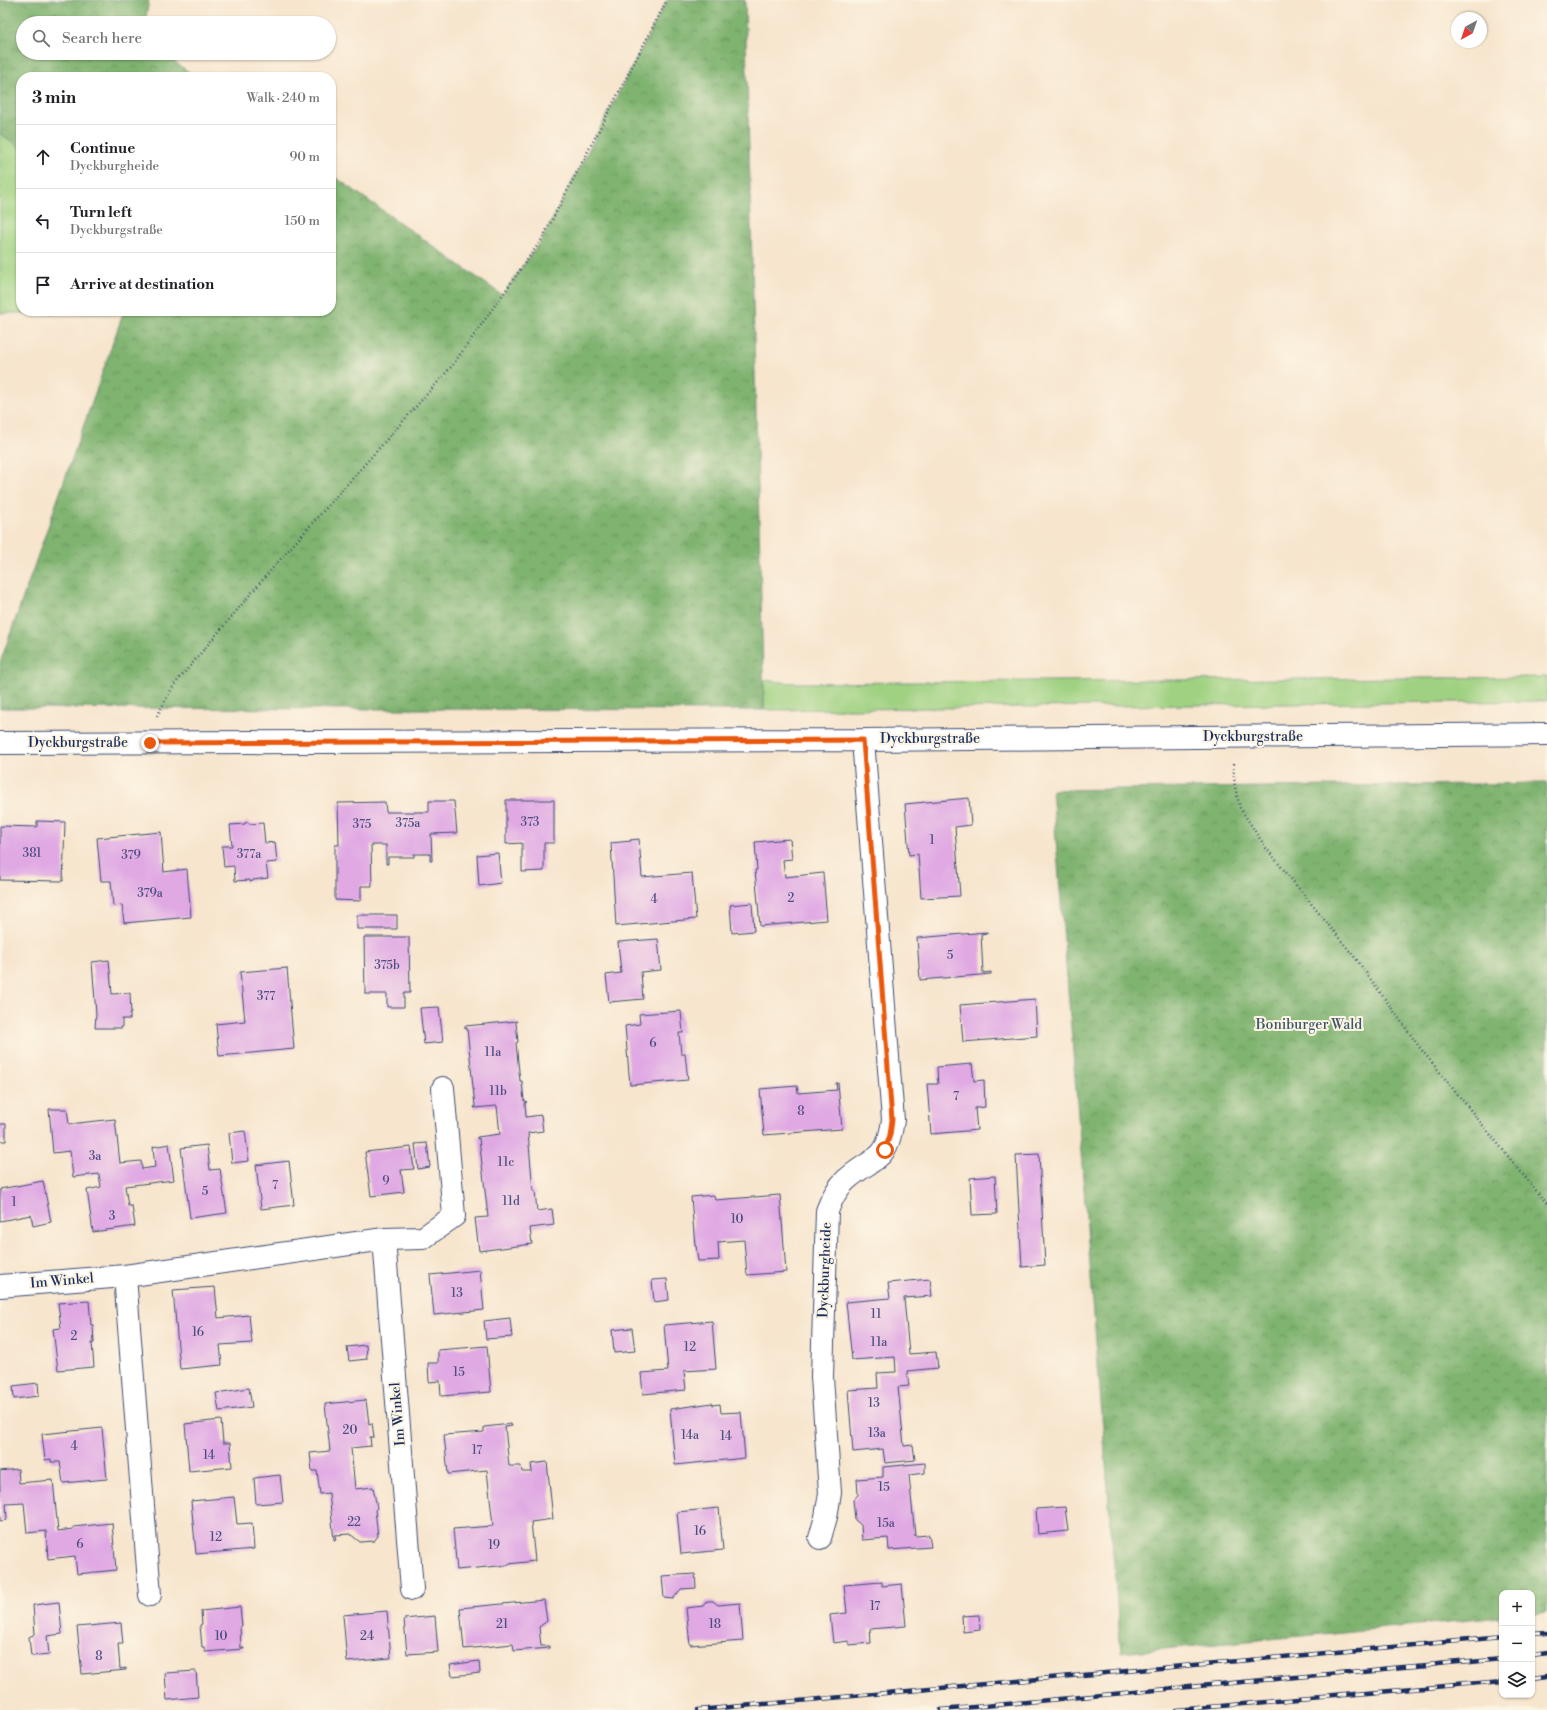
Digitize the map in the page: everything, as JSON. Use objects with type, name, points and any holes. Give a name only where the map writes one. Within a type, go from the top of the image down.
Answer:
[{"type":"street","name":"Dyckburgstraße","points":[[0,743],[863,740],[1547,734]]},
{"type":"street","name":"Dyckburgheide","points":[[820,1538],[826,1517],[830,1493],[822,1377],[827,1211],[838,1189],[846,1180],[877,1159],[885,1150],[890,1135],[892,1120],[863,740]]},
{"type":"street","name":"Im Winkel","points":[[0,1286],[125,1276],[384,1239],[423,1238],[454,1216],[443,1088]]},
{"type":"street","name":"Im Winkel","points":[[384,1239],[412,1589]]},
{"type":"street","points":[[125,1276],[150,1595]]},
{"type":"path","points":[[156,717],[174,686],[204,649],[270,571],[452,366],[542,239],[667,0]]},
{"type":"path","points":[[1234,764],[1235,787],[1240,808],[1266,848],[1357,960],[1420,1048],[1547,1204]]},
{"type":"green space","points":[[0,0],[149,0],[146,16],[16,16],[16,60],[172,60],[189,72],[16,72],[16,144],[0,133]]},
{"type":"green space","points":[[667,0],[745,0],[764,710],[0,708],[0,663],[122,316],[336,316],[336,178],[502,295],[542,239]]},
{"type":"green space","points":[[0,133],[16,144],[16,313],[0,313]]},
{"type":"green space","points":[[1547,677],[1547,701],[764,710],[764,680],[791,683]]},
{"type":"green space","name":"Boniburger Wald","points":[[1547,783],[1547,1613],[1535,1615],[1535,1590],[1499,1590],[1499,1617],[1121,1653],[1052,790]]},
{"type":"building","points":[[969,798],[971,825],[955,827],[960,896],[921,898],[918,854],[909,855],[905,804]]},
{"type":"building","points":[[506,800],[554,800],[554,843],[544,843],[544,871],[522,872],[522,843],[506,844]]},
{"type":"building","points":[[429,801],[454,801],[457,833],[431,834],[432,861],[430,861],[430,854],[414,854],[414,857],[388,857],[388,864],[386,864],[386,845],[371,845],[372,886],[361,886],[361,901],[335,900],[335,845],[339,845],[338,803],[385,802],[386,812],[429,812]]},
{"type":"building","points":[[37,821],[65,822],[63,881],[0,880],[0,826],[37,827]]},
{"type":"building","points":[[248,822],[249,824],[263,823],[265,843],[275,842],[277,862],[266,863],[268,878],[253,880],[250,882],[250,880],[235,881],[234,866],[224,867],[222,846],[232,846],[230,825],[245,824]]},
{"type":"building","points":[[161,832],[164,872],[187,869],[191,917],[124,923],[122,905],[113,906],[111,881],[101,881],[97,838]]},
{"type":"building","points":[[639,839],[642,877],[692,873],[696,919],[616,926],[611,843]]},
{"type":"building","points":[[790,839],[792,859],[783,860],[785,877],[823,873],[827,920],[760,926],[755,870],[757,870],[755,842]]},
{"type":"building","points":[[498,853],[501,883],[479,886],[477,855]]},
{"type":"building","points":[[752,903],[754,931],[732,933],[730,905]]},
{"type":"building","points":[[357,915],[397,915],[397,929],[357,929]]},
{"type":"building","points":[[988,933],[981,934],[983,973],[991,972],[991,974],[920,980],[917,938]]},
{"type":"building","points":[[364,937],[409,937],[410,993],[404,993],[404,1007],[387,1007],[387,994],[365,994]]},
{"type":"building","points":[[658,939],[661,970],[641,972],[643,999],[609,1002],[606,975],[621,973],[618,942]]},
{"type":"building","points":[[109,960],[112,994],[130,993],[130,1019],[122,1019],[122,1028],[95,1028],[96,1014],[92,962]]},
{"type":"building","points":[[287,968],[294,1049],[219,1056],[216,1024],[245,1021],[240,972]]},
{"type":"building","points":[[1035,999],[1037,1036],[963,1042],[960,1005]]},
{"type":"building","points":[[439,1007],[443,1042],[424,1044],[420,1008]]},
{"type":"building","points":[[681,1011],[683,1033],[679,1033],[681,1054],[685,1054],[688,1080],[630,1085],[625,1026],[640,1024],[639,1014]]},
{"type":"building","points":[[517,1021],[518,1042],[516,1043],[520,1081],[522,1081],[524,1101],[527,1102],[525,1103],[526,1117],[541,1115],[543,1131],[528,1133],[533,1191],[535,1191],[537,1211],[552,1209],[554,1225],[530,1228],[532,1244],[479,1251],[475,1218],[488,1217],[479,1138],[477,1139],[477,1137],[500,1134],[497,1106],[474,1108],[467,1028],[465,1029],[465,1026]]},
{"type":"building","points":[[972,1064],[974,1081],[984,1080],[985,1107],[975,1108],[977,1130],[931,1134],[927,1084],[938,1084],[937,1067]]},
{"type":"building","points":[[836,1083],[838,1083],[842,1129],[764,1135],[760,1089],[797,1086],[798,1093],[837,1090]]},
{"type":"building","points":[[49,1109],[67,1109],[69,1124],[115,1119],[120,1163],[141,1161],[142,1169],[155,1167],[153,1147],[169,1144],[174,1180],[125,1186],[128,1206],[132,1206],[135,1226],[93,1232],[87,1190],[101,1187],[99,1174],[73,1177],[70,1151],[53,1153]]},
{"type":"building","points":[[0,1124],[6,1124],[6,1141],[0,1141]]},
{"type":"building","points":[[245,1131],[249,1161],[232,1163],[229,1133]]},
{"type":"building","points":[[427,1143],[430,1167],[418,1169],[415,1144]]},
{"type":"building","points":[[207,1145],[210,1170],[220,1169],[227,1213],[190,1218],[181,1148]]},
{"type":"building","points":[[411,1147],[414,1169],[401,1170],[404,1192],[371,1196],[365,1152]]},
{"type":"building","points":[[1039,1154],[1045,1265],[1022,1267],[1016,1155]]},
{"type":"building","points":[[289,1161],[294,1205],[261,1209],[256,1165]]},
{"type":"building","points":[[995,1176],[997,1214],[972,1215],[970,1178]]},
{"type":"building","points":[[43,1181],[51,1222],[33,1226],[31,1215],[0,1221],[0,1189]]},
{"type":"building","points":[[714,1195],[715,1200],[780,1195],[786,1272],[747,1275],[744,1240],[718,1242],[719,1260],[698,1261],[695,1246],[691,1197]]},
{"type":"building","points":[[480,1270],[484,1310],[434,1315],[430,1275]]},
{"type":"building","points":[[667,1279],[669,1300],[654,1302],[652,1280]]},
{"type":"building","points":[[930,1279],[932,1296],[904,1298],[909,1354],[936,1352],[938,1368],[907,1371],[909,1386],[898,1387],[904,1446],[913,1445],[915,1460],[885,1463],[883,1449],[853,1452],[848,1390],[878,1388],[877,1373],[896,1372],[895,1357],[852,1360],[846,1302],[890,1298],[888,1283]]},
{"type":"building","points":[[215,1287],[218,1318],[249,1315],[252,1343],[220,1345],[222,1365],[180,1369],[173,1290]]},
{"type":"building","points":[[89,1301],[91,1325],[93,1325],[94,1343],[92,1343],[94,1367],[58,1370],[53,1329],[61,1328],[58,1303]]},
{"type":"building","points":[[510,1318],[512,1337],[486,1339],[484,1321]]},
{"type":"building","points":[[712,1321],[716,1369],[684,1371],[686,1390],[643,1394],[641,1373],[668,1371],[664,1325]]},
{"type":"building","points":[[632,1328],[635,1351],[614,1353],[612,1330]]},
{"type":"building","points":[[366,1345],[367,1359],[349,1361],[347,1347]]},
{"type":"building","points":[[487,1346],[491,1392],[441,1396],[440,1381],[429,1382],[428,1363],[438,1363],[438,1350]]},
{"type":"building","points":[[38,1383],[39,1396],[14,1399],[13,1386]]},
{"type":"building","points":[[249,1388],[252,1407],[219,1411],[216,1393]]},
{"type":"building","points":[[366,1400],[369,1424],[372,1423],[374,1437],[370,1437],[371,1446],[351,1448],[355,1489],[373,1487],[377,1508],[375,1510],[378,1536],[374,1541],[360,1542],[350,1534],[335,1535],[336,1540],[334,1540],[329,1493],[320,1494],[317,1471],[312,1471],[310,1453],[330,1451],[325,1404]]},
{"type":"building","points":[[712,1403],[713,1405],[720,1404],[721,1413],[741,1412],[745,1458],[675,1465],[670,1409]]},
{"type":"building","points":[[221,1420],[223,1443],[230,1443],[232,1467],[189,1471],[185,1424]]},
{"type":"building","points":[[511,1424],[512,1426],[505,1427],[509,1466],[521,1466],[522,1472],[532,1472],[531,1464],[547,1462],[553,1519],[531,1522],[535,1561],[457,1570],[453,1529],[493,1526],[487,1470],[448,1474],[444,1435],[484,1432],[484,1427]]},
{"type":"building","points":[[102,1428],[107,1479],[63,1483],[60,1462],[51,1462],[51,1459],[45,1460],[42,1434]]},
{"type":"building","points":[[925,1463],[925,1473],[909,1475],[915,1536],[929,1535],[931,1547],[889,1550],[888,1538],[862,1540],[861,1525],[855,1520],[853,1500],[858,1495],[857,1479],[883,1477],[883,1467]]},
{"type":"building","points":[[18,1469],[19,1483],[53,1480],[58,1531],[73,1529],[73,1527],[112,1523],[116,1570],[77,1574],[75,1556],[48,1559],[46,1531],[27,1533],[24,1503],[6,1504],[7,1520],[0,1521],[0,1471]]},
{"type":"building","points":[[280,1475],[283,1502],[256,1504],[254,1478]]},
{"type":"building","points":[[234,1497],[237,1524],[252,1523],[254,1549],[196,1554],[191,1501]]},
{"type":"building","points":[[1065,1507],[1068,1531],[1038,1534],[1036,1509]]},
{"type":"building","points":[[719,1508],[723,1550],[681,1554],[677,1512]]},
{"type":"building","points":[[695,1574],[696,1588],[681,1589],[673,1599],[664,1598],[662,1576]]},
{"type":"building","points":[[882,1582],[882,1586],[902,1584],[906,1626],[870,1629],[871,1643],[849,1645],[849,1641],[833,1643],[830,1615],[847,1613],[844,1585]]},
{"type":"building","points":[[544,1600],[547,1621],[539,1627],[541,1646],[549,1646],[549,1648],[514,1651],[513,1644],[464,1649],[460,1608]]},
{"type":"building","points":[[707,1601],[713,1601],[718,1605],[740,1603],[743,1641],[690,1645],[686,1608],[703,1606]]},
{"type":"building","points":[[59,1602],[62,1634],[47,1636],[49,1654],[31,1656],[29,1637],[35,1634],[33,1605]]},
{"type":"building","points":[[240,1607],[242,1626],[240,1626],[241,1648],[244,1649],[205,1652],[204,1647],[202,1647],[200,1625],[202,1624],[201,1611]]},
{"type":"building","points":[[387,1611],[391,1658],[347,1662],[343,1615]]},
{"type":"building","points":[[979,1615],[980,1630],[963,1632],[962,1616]]},
{"type":"building","points":[[435,1616],[438,1652],[407,1654],[404,1619]]},
{"type":"building","points":[[121,1623],[123,1644],[118,1644],[120,1669],[126,1668],[126,1670],[82,1674],[77,1627]]},
{"type":"building","points":[[479,1661],[480,1673],[452,1676],[450,1665]]},
{"type":"building","points":[[196,1671],[198,1697],[167,1700],[165,1673]]},
{"type":"railway","points":[[1535,1634],[1547,1633]]},
{"type":"railway","points":[[698,1710],[1499,1637]]},
{"type":"railway","points":[[1535,1656],[1547,1654]]},
{"type":"railway","points":[[941,1710],[1499,1658]]},
{"type":"railway","points":[[1535,1679],[1547,1677]]},
{"type":"railway","points":[[1176,1710],[1499,1681]]},
{"type":"route","points":[[150,743],[201,744],[863,740],[892,1120],[890,1135],[885,1150]]}]
